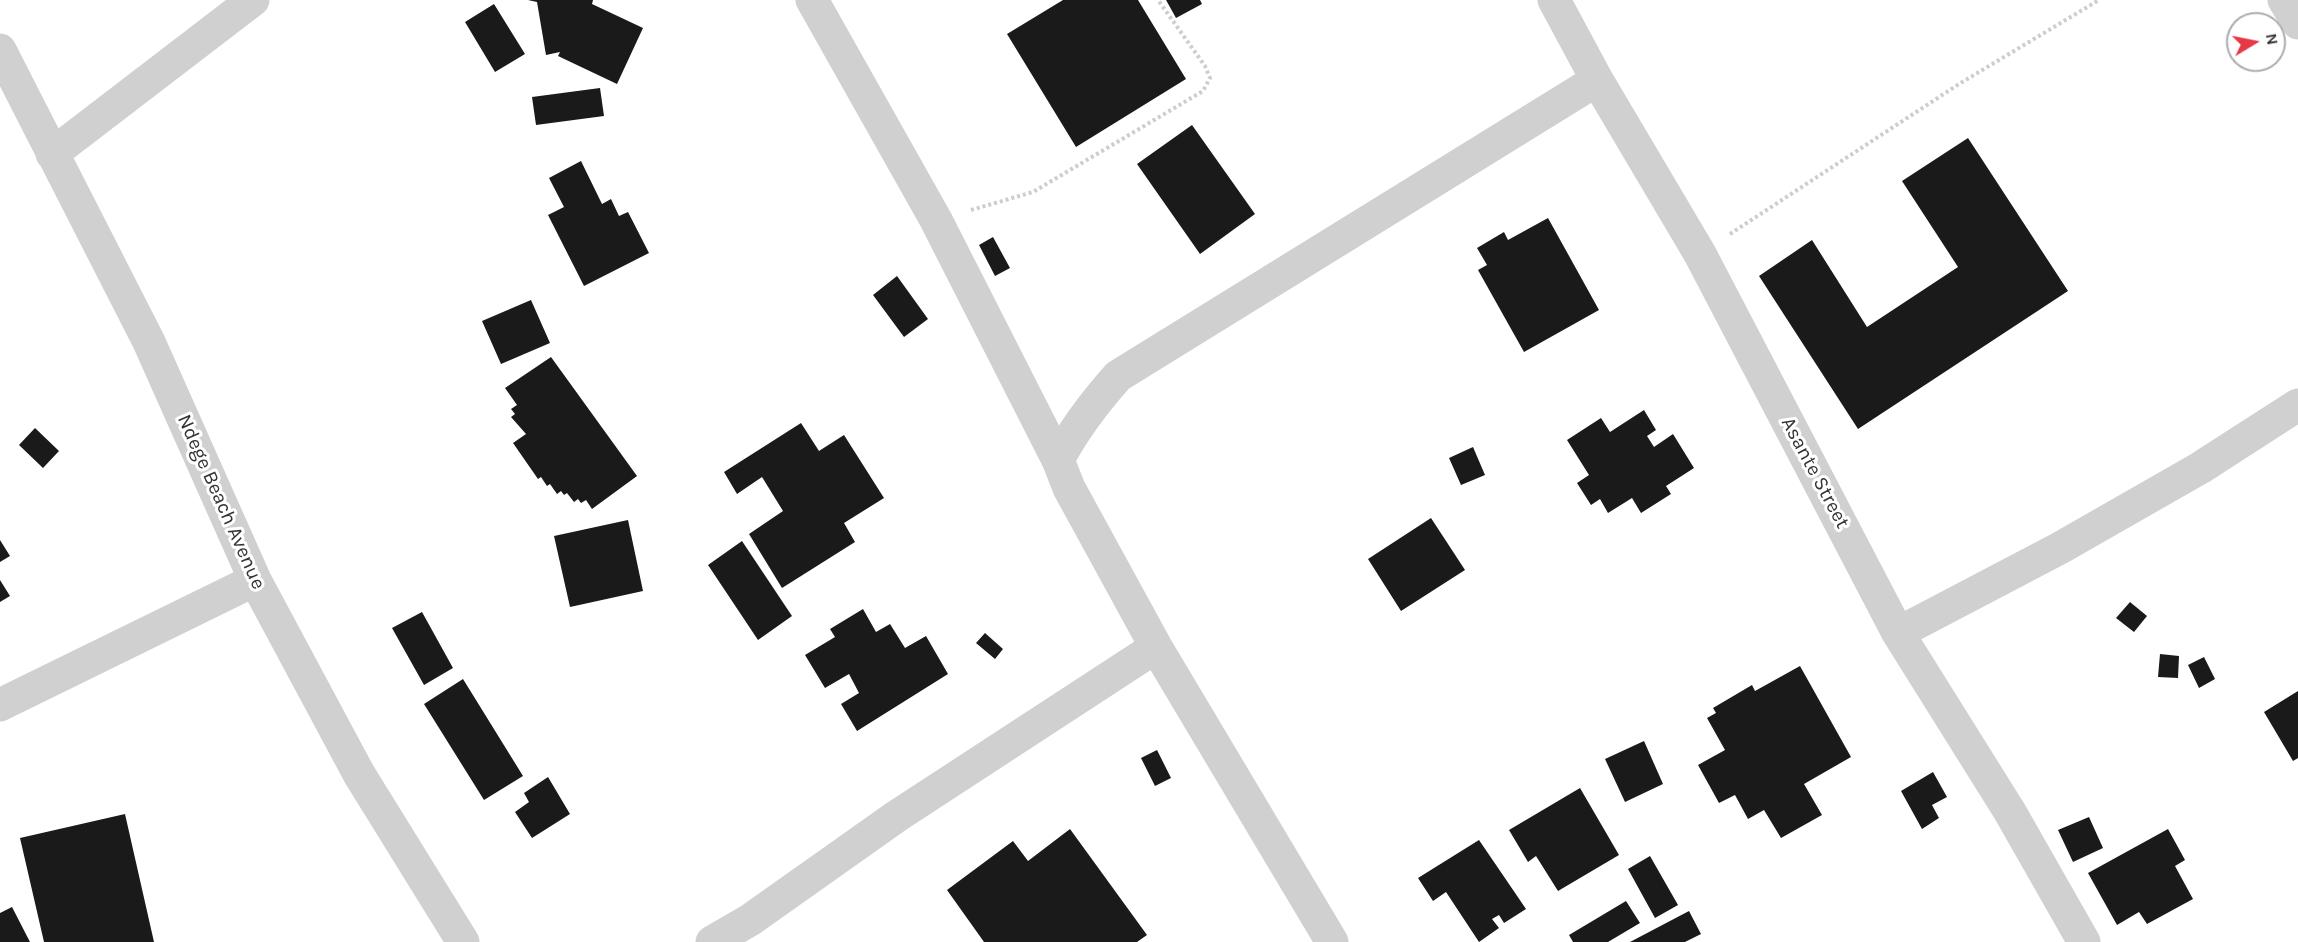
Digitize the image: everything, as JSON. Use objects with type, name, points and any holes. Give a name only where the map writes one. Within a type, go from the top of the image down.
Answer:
[{"type":"street","points":[[52,154],[253,0]]},
{"type":"street","points":[[812,0],[936,220],[1058,460],[1069,488],[1155,647],[1332,942]]},
{"type":"street","name":"Asante Street","points":[[1554,0],[1597,80],[1700,254],[1898,633],[2010,812],[2084,942]]},
{"type":"street","points":[[2284,0],[2298,23]]},
{"type":"street","name":"Ndege Beach Avenue","points":[[0,50],[149,342],[255,580],[359,774],[462,942]]},
{"type":"street","points":[[1058,460],[1072,433],[1093,404],[1118,376],[1597,80]]},
{"type":"street","points":[[1898,633],[2060,548],[2200,468],[2298,405]]},
{"type":"street","points":[[0,705],[255,580]]},
{"type":"street","points":[[711,942],[750,920],[897,816],[1155,647]]},
{"type":"path","points":[[936,220],[1033,192],[1203,91],[1210,78],[1205,66],[1158,0]]},
{"type":"path","points":[[1700,254],[1959,84],[2099,0]]},
{"type":"building","points":[[528,0],[593,0],[592,4],[643,28],[617,84],[558,56],[560,52],[546,55],[537,2]]},
{"type":"building","points":[[1063,0],[1138,0],[1186,79],[1076,147],[1007,34]]},
{"type":"building","points":[[1166,0],[1200,0],[1202,4],[1176,18]]},
{"type":"building","points":[[494,4],[525,54],[495,72],[465,22]]},
{"type":"building","points":[[600,88],[604,116],[536,125],[532,97]]},
{"type":"building","points":[[1192,125],[1255,214],[1200,254],[1137,164]]},
{"type":"building","points":[[1968,138],[2068,291],[1858,429],[1759,276],[1812,240],[1867,327],[1958,267],[1902,181]]},
{"type":"building","points":[[581,161],[602,204],[611,199],[619,216],[628,212],[649,253],[584,286],[548,215],[564,207],[549,178]]},
{"type":"building","points":[[1548,218],[1599,310],[1524,352],[1478,270],[1487,265],[1477,248],[1504,232],[1508,240]]},
{"type":"building","points":[[993,237],[1010,268],[995,276],[979,245]]},
{"type":"building","points":[[897,276],[928,319],[904,337],[873,295]]},
{"type":"building","points":[[531,300],[550,343],[501,364],[482,321]]},
{"type":"building","points":[[551,357],[637,476],[592,509],[586,500],[581,503],[578,499],[574,502],[567,493],[564,495],[561,491],[557,494],[550,484],[547,486],[541,477],[538,479],[513,443],[526,434],[511,417],[515,414],[511,409],[517,405],[505,388]]},
{"type":"building","points":[[1644,410],[1656,430],[1647,436],[1654,447],[1673,434],[1694,468],[1666,486],[1671,494],[1641,513],[1632,498],[1608,513],[1600,499],[1591,505],[1577,483],[1589,475],[1567,440],[1601,418],[1610,432]]},
{"type":"building","points":[[801,423],[819,451],[844,435],[884,498],[844,523],[855,542],[782,588],[749,534],[783,511],[762,477],[737,494],[724,472]]},
{"type":"building","points":[[35,428],[59,451],[43,468],[19,445]]},
{"type":"building","points":[[1473,447],[1485,475],[1461,485],[1449,458]]},
{"type":"building","points":[[1431,518],[1465,570],[1401,611],[1368,559]]},
{"type":"building","points":[[628,520],[643,591],[570,607],[554,536]]},
{"type":"building","points":[[0,540],[10,556],[0,562]]},
{"type":"building","points":[[742,541],[792,616],[758,640],[708,565]]},
{"type":"building","points":[[0,580],[10,596],[0,602]]},
{"type":"building","points":[[2130,602],[2147,616],[2134,632],[2116,618]]},
{"type":"building","points":[[863,609],[876,632],[890,624],[905,648],[926,636],[948,674],[857,731],[841,704],[859,693],[849,674],[825,688],[805,655],[835,637],[830,629]]},
{"type":"building","points":[[422,612],[453,668],[424,685],[392,628]]},
{"type":"building","points":[[985,633],[1003,649],[995,659],[976,643]]},
{"type":"building","points":[[2160,654],[2179,656],[2178,678],[2158,677]]},
{"type":"building","points":[[2204,657],[2215,679],[2199,688],[2188,665]]},
{"type":"building","points":[[1800,666],[1851,757],[1804,784],[1822,815],[1781,838],[1764,810],[1748,819],[1735,795],[1719,803],[1698,765],[1725,750],[1707,718],[1716,713],[1713,708],[1752,685],[1755,691]]},
{"type":"building","points":[[463,679],[523,776],[484,800],[424,704]]},
{"type":"building","points":[[2298,691],[2298,758],[2293,761],[2264,712]]},
{"type":"building","points":[[1644,741],[1663,784],[1625,802],[1605,759]]},
{"type":"building","points":[[1157,750],[1171,778],[1155,786],[1141,758]]},
{"type":"building","points":[[1933,772],[1947,797],[1932,805],[1939,818],[1922,829],[1901,791]]},
{"type":"building","points":[[548,777],[570,814],[532,838],[515,812],[529,802],[524,793]]},
{"type":"building","points":[[1580,788],[1619,855],[1558,891],[1536,856],[1528,862],[1509,830]]},
{"type":"building","points":[[125,814],[154,942],[44,942],[20,838]]},
{"type":"building","points":[[2089,817],[2103,848],[2073,862],[2058,830]]},
{"type":"building","points":[[1070,829],[1147,935],[1137,942],[984,942],[947,890],[1013,841],[1028,861]]},
{"type":"building","points":[[2168,829],[2185,860],[2175,866],[2193,899],[2147,924],[2139,912],[2117,925],[2088,873]]},
{"type":"building","points":[[1479,840],[1526,909],[1504,923],[1499,915],[1492,919],[1499,928],[1479,942],[1446,892],[1433,901],[1418,878]]},
{"type":"building","points":[[1650,856],[1678,905],[1655,918],[1628,869]]},
{"type":"building","points":[[1626,901],[1640,923],[1608,942],[1573,942],[1569,935]]},
{"type":"building","points":[[12,907],[30,942],[0,942],[0,913]]},
{"type":"building","points":[[1689,911],[1701,934],[1685,942],[1630,942]]}]
